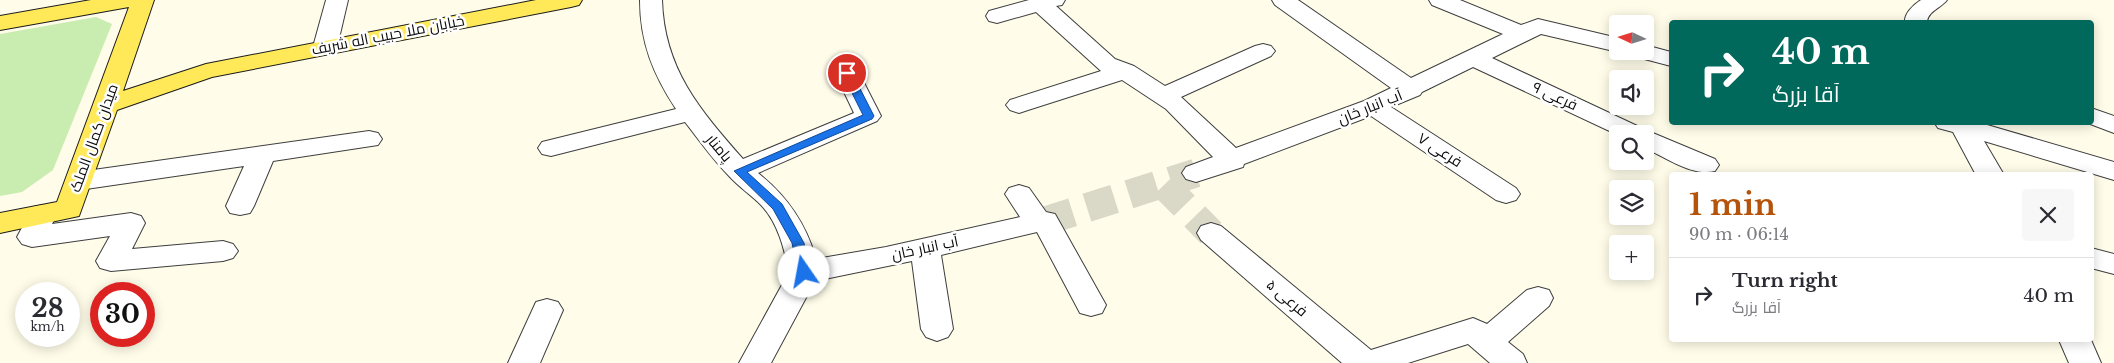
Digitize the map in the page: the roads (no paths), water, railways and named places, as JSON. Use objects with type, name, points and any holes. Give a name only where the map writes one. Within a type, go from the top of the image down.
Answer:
[{"type":"main road","points":[[0,23],[128,0]]},
{"type":"main road","name":"میدان کمال الملک","points":[[0,223],[69,209],[143,0]]},
{"type":"main road","name":"خیابان ملا حبیب اله شریف","points":[[105,106],[206,71],[516,5],[571,0]]},
{"type":"main road","name":"خیابان ملا حبیب اله شریف","points":[[117,74],[206,71]]},
{"type":"street","points":[[325,47],[337,0]]},
{"type":"street","name":"پامنار","points":[[651,0],[653,30],[662,65],[670,83],[690,113],[739,171],[778,207],[798,243],[804,272]]},
{"type":"street","points":[[1284,0],[1411,90]]},
{"type":"street","points":[[1440,0],[1529,30],[1609,44]]},
{"type":"street","points":[[1916,20],[1925,7],[1936,0]]},
{"type":"street","points":[[997,16],[1047,2],[1106,64],[1125,71],[1175,104],[1234,161]]},
{"type":"street","name":"آب انبار خان","points":[[1196,173],[1234,161],[1411,90],[1529,30]]},
{"type":"street","points":[[1162,96],[1263,51]]},
{"type":"street","points":[[1654,54],[1669,58]]},
{"type":"street","name":"فرعی ۹","points":[[1473,58],[1617,125]]},
{"type":"street","points":[[1019,105],[1125,71]]},
{"type":"street","points":[[739,171],[868,116],[847,73]]},
{"type":"street","name":"فرعی ۷","points":[[1373,106],[1506,194]]},
{"type":"street","points":[[551,148],[690,113]]},
{"type":"street","points":[[2094,117],[2114,125]]},
{"type":"street","points":[[1958,125],[1988,172]]},
{"type":"street","points":[[1960,125],[2114,171]]},
{"type":"street","points":[[79,181],[369,139]]},
{"type":"street","points":[[1654,142],[1704,165]]},
{"type":"street","points":[[240,206],[262,155]]},
{"type":"street","points":[[1019,194],[1042,222],[1091,305]]},
{"type":"street","points":[[43,214],[32,237],[131,223],[111,261],[224,251]]},
{"type":"street","name":"آب انبار خان","points":[[804,272],[1042,222]]},
{"type":"street","name":"فرعی ۵","points":[[1211,233],[1364,363]]},
{"type":"street","points":[[925,248],[937,329]]},
{"type":"street","points":[[2094,259],[2114,264]]},
{"type":"street","points":[[755,363],[804,272]]},
{"type":"street","points":[[1487,342],[1538,298]]},
{"type":"street","points":[[524,363],[547,310]]},
{"type":"street","points":[[1370,363],[1473,330],[1511,363]]},
{"type":"street","points":[[2076,342],[2085,363]]},
{"type":"tunnel","points":[[1045,221],[1196,173]]},
{"type":"tunnel","points":[[1164,185],[1211,233]]}]
